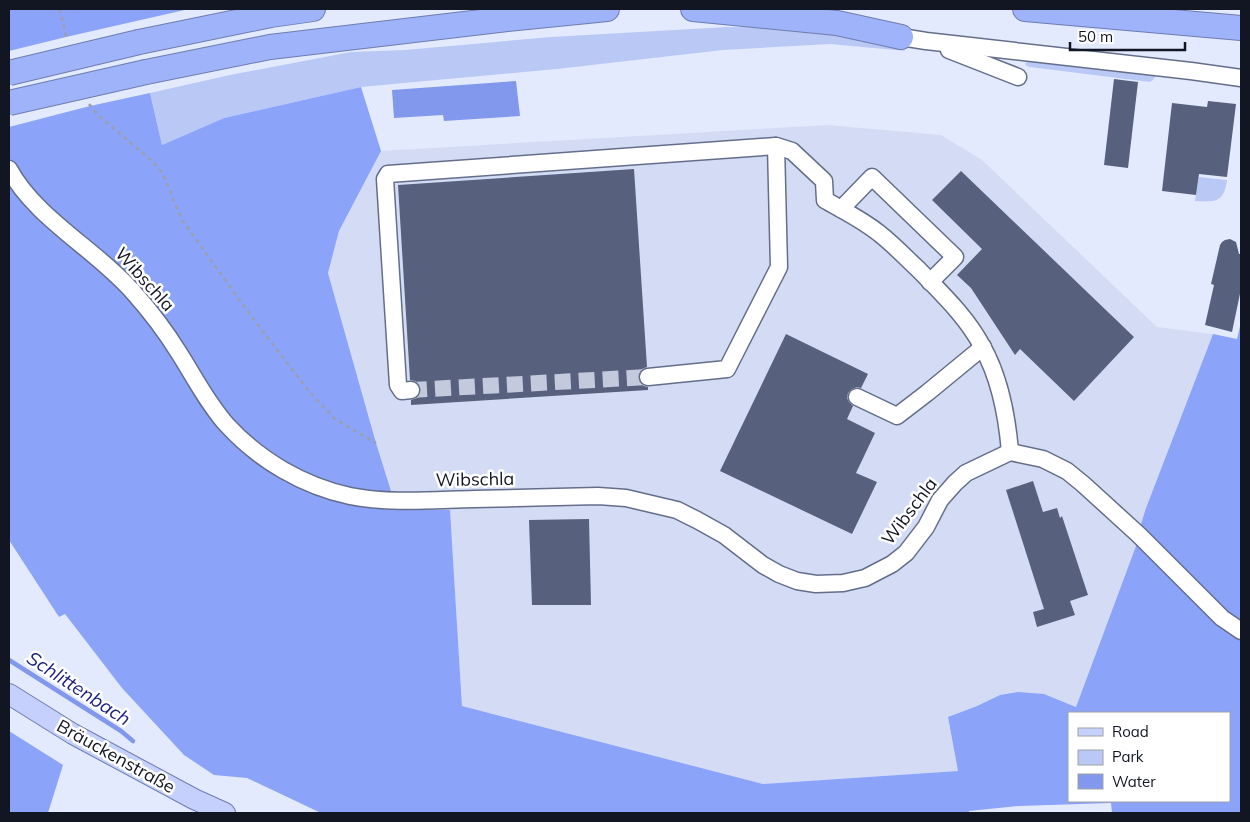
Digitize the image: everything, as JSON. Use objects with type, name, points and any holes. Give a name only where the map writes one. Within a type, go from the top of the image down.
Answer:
[{"type":"highway","points":[[9,73],[139,42],[271,15],[313,9]]},
{"type":"highway","points":[[9,103],[146,72],[270,48],[506,19],[608,9]]},
{"type":"highway","points":[[693,9],[837,23],[901,37]]},
{"type":"highway","points":[[1025,9],[1241,28]]},
{"type":"main road","name":"Bräuckenstraße","points":[[9,694],[82,738],[194,800],[226,813]]},
{"type":"street","points":[[901,37],[1241,78]]},
{"type":"street","points":[[926,41],[1018,77]]},
{"type":"street","points":[[648,377],[727,369],[779,267],[776,146]]},
{"type":"street","points":[[411,390],[402,391],[398,385],[385,180],[388,174],[776,146],[792,151],[824,181],[825,200],[862,221],[880,234],[953,304],[983,347],[996,376],[1002,400],[1010,452],[1043,459],[1067,471],[1139,535],[1222,618],[1241,631]]},
{"type":"street","name":"Wibschla","points":[[9,169],[32,201],[100,259],[144,304],[159,322],[209,403],[226,425],[255,451],[279,468],[319,487],[363,498],[409,500],[598,496],[626,498],[677,510],[724,535],[763,566],[779,574],[797,581],[832,584],[865,578],[892,564],[906,553],[926,527],[940,500],[955,483],[966,473],[1010,452]]},
{"type":"street","points":[[841,209],[872,177],[954,257],[930,282]]},
{"type":"street","points":[[857,397],[897,416],[983,347]]},
{"type":"path","points":[[60,9],[69,45]]},
{"type":"path","points":[[87,98],[90,106],[98,115],[155,164],[163,174],[182,220],[232,290],[308,390],[335,419],[376,443]]},
{"type":"shaded area","points":[[9,9],[189,9],[9,51]]},
{"type":"shaded area","points":[[361,87],[381,151],[339,231],[328,273],[391,491],[392,510],[450,510],[462,706],[763,784],[958,771],[948,717],[1000,695],[1018,692],[1044,694],[1076,707],[1136,546],[1146,508],[1213,334],[1237,339],[1241,322],[1241,813],[1112,813],[1111,803],[1019,806],[969,811],[969,813],[321,813],[247,778],[214,775],[184,755],[122,688],[65,614],[59,617],[9,540],[9,127],[150,93],[162,145],[224,118]]},
{"type":"shaded area","points":[[827,125],[941,135],[982,160],[1157,327],[1213,334],[1146,508],[1136,546],[1076,707],[1044,694],[1000,695],[948,717],[958,771],[763,784],[462,706],[449,510],[392,510],[391,491],[328,273],[339,231],[381,151]]},
{"type":"shaded area","points":[[9,731],[63,765],[48,813],[9,813]]},
{"type":"green space","points":[[727,27],[826,28],[891,44],[906,51],[830,44],[723,50],[557,69],[361,87],[224,118],[162,145],[150,93],[230,75],[351,52],[405,50],[551,37]]},
{"type":"green space","points":[[1028,60],[1155,77],[1150,82],[1030,67],[1025,64]]},
{"type":"green space","points":[[1199,177],[1227,180],[1226,188],[1221,197],[1213,201],[1195,201]]},
{"type":"water","points":[[516,81],[520,116],[444,121],[443,115],[394,118],[392,90]]},
{"type":"building","points":[[1114,79],[1138,82],[1128,168],[1104,165]]},
{"type":"building","points":[[1208,101],[1236,104],[1227,177],[1199,174],[1196,195],[1162,191],[1172,103],[1207,107]]},
{"type":"building","points":[[634,169],[647,367],[642,369],[638,378],[640,383],[648,387],[648,390],[411,405],[411,400],[417,398],[421,389],[419,384],[410,380],[398,185]]},
{"type":"building","points":[[961,171],[1134,337],[1074,401],[1020,349],[1015,355],[971,288],[957,275],[982,249],[932,200]]},
{"type":"building","points":[[1230,239],[1236,242],[1239,254],[1241,254],[1241,289],[1232,332],[1205,325],[1214,285],[1211,284],[1220,245],[1225,240]]},
{"type":"building","points":[[786,334],[868,374],[861,388],[857,387],[848,393],[847,398],[853,406],[847,419],[875,433],[856,473],[877,482],[852,534],[720,471]]},
{"type":"building","points":[[1033,481],[1043,512],[1057,508],[1060,518],[1062,516],[1088,595],[1070,601],[1075,615],[1037,627],[1033,612],[1044,609],[1006,490]]},
{"type":"building","points":[[589,519],[591,605],[532,605],[529,520]]},
{"type":"waterway","name":"Schlittenbach","points":[[9,660],[121,731],[133,741]]},
{"type":"tunnel","points":[[411,390],[648,377]]}]
